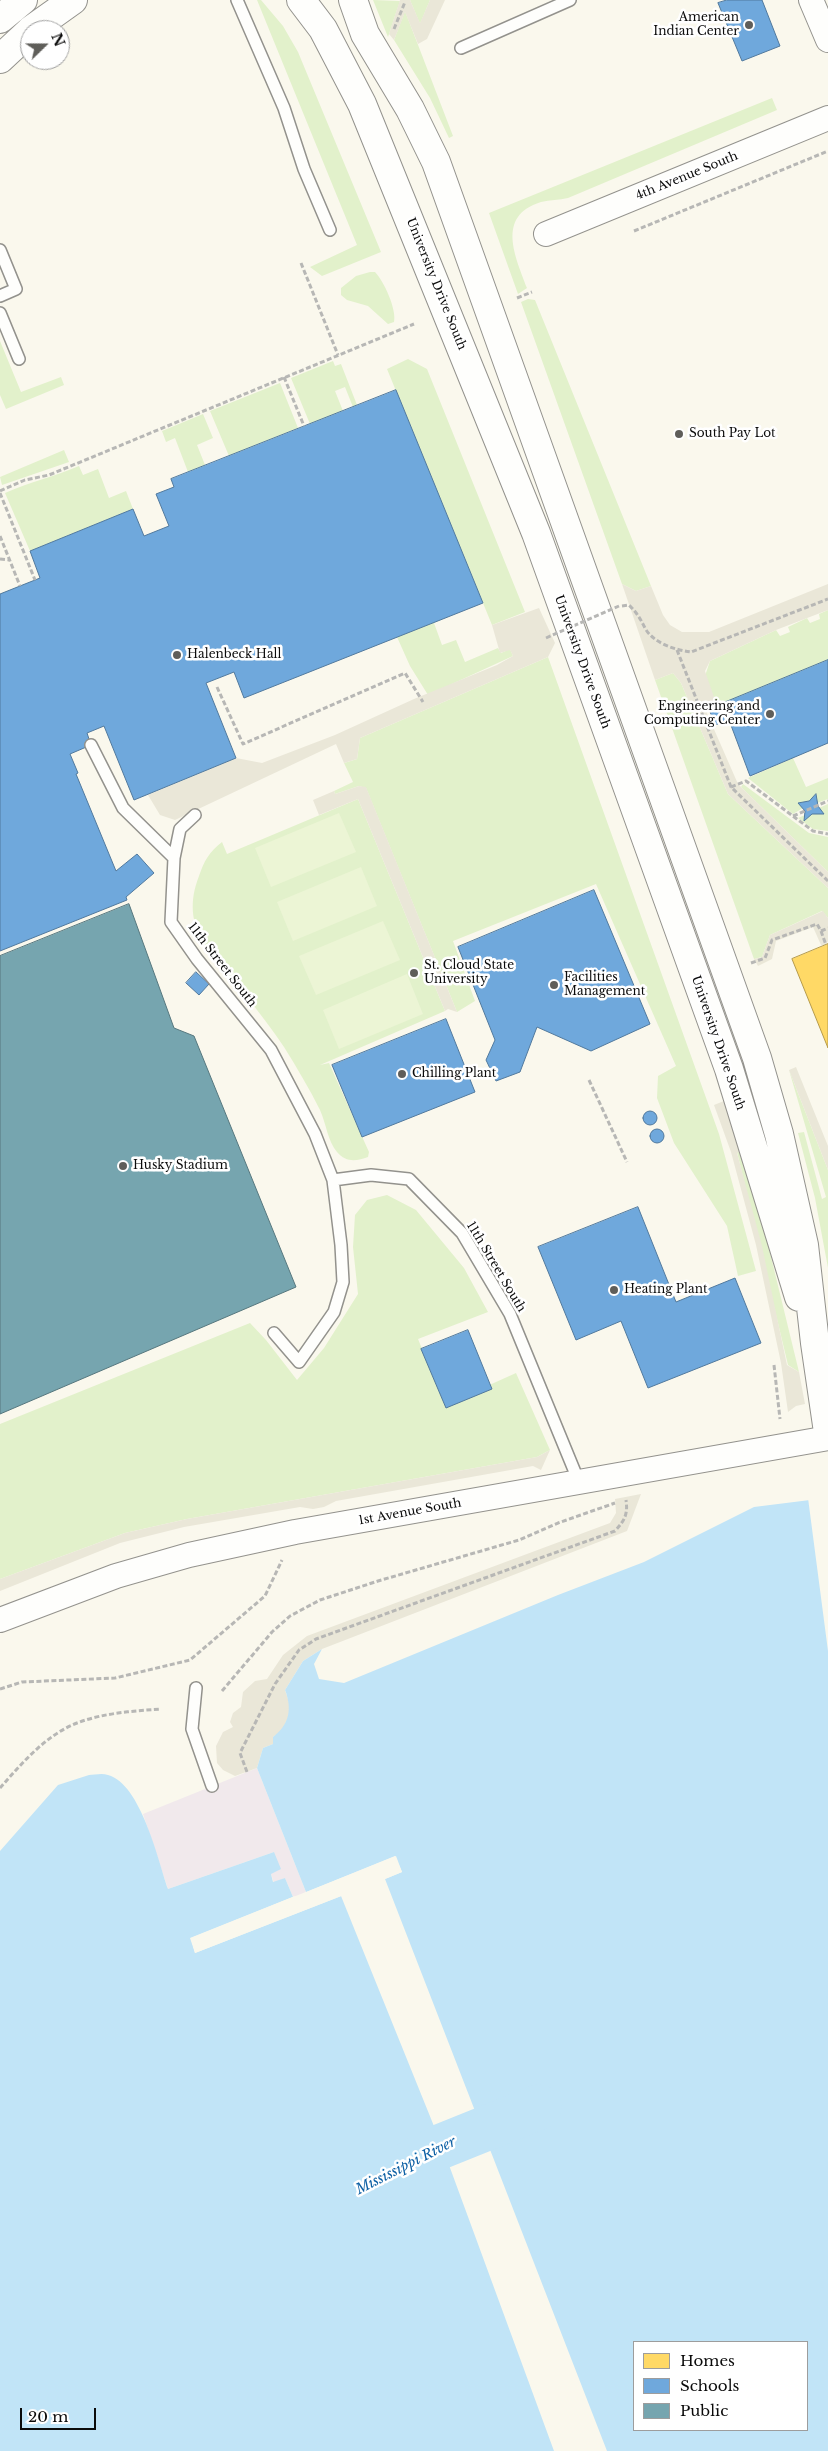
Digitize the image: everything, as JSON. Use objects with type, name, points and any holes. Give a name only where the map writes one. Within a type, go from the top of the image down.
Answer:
[{"type":"street","points":[[0,19],[23,0]]},
{"type":"street","points":[[46,20],[73,0]]},
{"type":"street","name":"University Drive South","points":[[301,0],[323,28],[362,104],[536,534],[728,1069],[753,1144],[783,1251],[815,1343]]},
{"type":"street","name":"University Drive South","points":[[353,0],[365,34],[410,109],[436,162],[757,1058],[779,1134],[804,1245],[815,1343],[828,1432]]},
{"type":"street","points":[[812,0],[828,40]]},
{"type":"street","points":[[0,59],[20,41]]},
{"type":"street","name":"4th Avenue South","points":[[546,234],[828,118]]},
{"type":"street","name":"1st Avenue South","points":[[0,1620],[158,1562],[295,1532],[828,1438]]},
{"type":"lane","points":[[237,0],[284,108],[304,169],[330,230]]},
{"type":"lane","points":[[461,48],[570,0]]},
{"type":"lane","points":[[0,250],[16,289],[0,296]]},
{"type":"lane","points":[[0,313],[19,359]]},
{"type":"lane","points":[[91,745],[123,808],[174,858]]},
{"type":"lane","name":"11th Street South","points":[[195,815],[180,829],[174,858],[170,922],[197,959],[271,1050],[315,1134],[333,1180],[341,1245],[343,1282],[334,1312],[299,1362],[274,1333]]},
{"type":"lane","name":"11th Street South","points":[[333,1180],[371,1175],[408,1179],[462,1233],[510,1314],[579,1482]]},
{"type":"lane","points":[[196,1688],[192,1729],[212,1786]]},
{"type":"path","points":[[391,37],[405,2]]},
{"type":"path","points":[[634,231],[828,151]]},
{"type":"path","points":[[301,263],[338,354]]},
{"type":"path","points":[[517,298],[532,292]]},
{"type":"path","points":[[35,580],[0,492],[25,480],[49,475],[414,324]]},
{"type":"path","points":[[284,377],[304,426]]},
{"type":"path","points":[[0,536],[20,586]]},
{"type":"path","points":[[0,559],[10,560]]},
{"type":"path","points":[[546,638],[619,606],[629,605],[640,615],[646,630],[651,635],[677,650],[691,652],[828,599]]},
{"type":"path","points":[[677,650],[731,787],[828,881]]},
{"type":"path","points":[[217,687],[243,744],[406,673],[423,702]]},
{"type":"path","points":[[731,787],[746,781],[813,831],[828,834]]},
{"type":"path","points":[[792,817],[828,801]]},
{"type":"path","points":[[752,964],[765,958],[772,940],[817,924],[826,945]]},
{"type":"path","points":[[821,931],[828,928]]},
{"type":"path","points":[[589,1080],[627,1162]]},
{"type":"path","points":[[774,1365],[780,1419]]},
{"type":"path","points":[[222,1691],[272,1632],[290,1616],[320,1600],[519,1540],[558,1522],[620,1500]]},
{"type":"path","points":[[247,1772],[240,1753],[275,1684],[299,1650],[316,1639],[615,1531],[624,1522],[628,1512],[626,1500]]},
{"type":"path","points":[[0,1689],[22,1682],[114,1678],[190,1660],[265,1596],[295,1532]]},
{"type":"path","points":[[0,1788],[35,1751],[60,1732],[76,1723],[125,1712],[160,1709]]},
{"type":"shaded area","points":[[400,0],[410,0],[420,23],[430,0],[445,0],[427,39],[418,44],[405,12],[394,40],[389,34]]},
{"type":"shaded area","points":[[622,584],[636,591],[651,586],[663,615],[670,625],[682,632],[709,632],[828,584],[828,610],[776,630],[710,661],[705,671],[717,706],[706,711],[738,784],[828,872],[828,888],[728,794],[681,683],[673,673],[655,680]]},
{"type":"shaded area","points":[[539,608],[555,643],[548,657],[360,738],[357,759],[344,763],[336,744],[175,820],[160,815],[148,795],[236,758],[262,763],[335,735],[414,699],[497,665],[513,656],[510,650],[500,653],[492,625]]},
{"type":"shaded area","points":[[359,786],[366,787],[457,1012],[448,1009],[445,1011],[358,799],[319,815],[313,800],[334,791],[335,794]]},
{"type":"shaded area","points":[[823,911],[828,918],[828,941],[826,945],[821,945],[813,927],[776,941],[772,959],[758,966],[754,959],[762,957],[770,935]]},
{"type":"shaded area","points":[[796,1067],[828,1146],[828,1170],[789,1070]]},
{"type":"shaded area","points":[[724,1101],[742,1151],[737,1153],[762,1246],[787,1365],[799,1372],[805,1404],[796,1406],[788,1412],[781,1363],[756,1245],[731,1152],[714,1105]]},
{"type":"shaded area","points":[[550,1450],[541,1470],[533,1466],[336,1501],[324,1507],[313,1509],[300,1507],[184,1527],[120,1543],[0,1591],[0,1579],[125,1533],[187,1519],[537,1457]]},
{"type":"shaded area","points":[[641,1494],[627,1531],[322,1649],[303,1661],[285,1690],[291,1708],[287,1720],[282,1731],[273,1737],[273,1744],[263,1748],[257,1768],[235,1776],[223,1770],[217,1763],[216,1746],[223,1732],[233,1727],[230,1722],[233,1713],[241,1707],[243,1692],[255,1681],[267,1679],[283,1655],[307,1636],[610,1523],[616,1513],[615,1499]]},
{"type":"shaded area","points":[[257,1768],[306,1892],[293,1897],[285,1878],[274,1883],[271,1874],[274,1852],[168,1889],[143,1814]]},
{"type":"green space","points":[[257,0],[261,0],[283,26],[298,52],[381,252],[322,276],[310,267],[357,245]]},
{"type":"green space","points":[[373,0],[400,1],[388,37]]},
{"type":"green space","points":[[410,0],[430,0],[420,24]]},
{"type":"green space","points":[[405,11],[453,136],[449,138],[430,98],[394,40]]},
{"type":"green space","points":[[772,98],[777,110],[568,198],[541,202],[527,208],[518,217],[513,227],[514,251],[527,288],[518,294],[489,213]]},
{"type":"green space","points":[[375,272],[379,276],[386,289],[394,310],[394,322],[388,324],[368,306],[347,300],[341,295],[341,288],[356,276]]},
{"type":"green space","points":[[528,299],[535,300],[651,586],[636,591],[622,584],[521,302]]},
{"type":"green space","points":[[0,341],[21,392],[61,377],[64,385],[6,409],[0,395]]},
{"type":"green space","points":[[408,359],[427,369],[525,612],[492,625],[387,369]]},
{"type":"green space","points":[[333,361],[335,366],[341,364],[357,405],[353,407],[345,387],[335,391],[343,411],[310,424],[291,378]]},
{"type":"green space","points":[[280,383],[298,428],[229,456],[210,411]]},
{"type":"green space","points":[[203,414],[213,438],[197,445],[205,465],[188,472],[175,438],[166,442],[162,431]]},
{"type":"green space","points":[[64,450],[69,462],[2,485],[0,477]]},
{"type":"green space","points":[[79,466],[83,475],[98,469],[109,498],[126,491],[133,509],[30,551],[5,493]]},
{"type":"green space","points":[[828,610],[828,660],[717,706],[705,676],[710,661],[776,630],[780,636],[790,632],[788,627],[807,618],[810,623],[820,619],[819,614]]},
{"type":"green space","points":[[447,617],[434,623],[442,645],[456,640],[465,662],[498,648],[501,653],[510,649],[513,656],[428,695],[410,666],[397,637]]},
{"type":"green space","points":[[548,657],[719,1134],[756,1271],[738,1276],[727,1226],[674,1143],[657,1098],[658,1076],[676,1066],[596,884],[453,941],[475,1001],[457,1012],[366,788],[359,786],[335,794],[334,791],[353,782],[344,763],[357,759],[360,738]]},
{"type":"green space","points":[[673,673],[681,683],[728,794],[828,888],[828,918],[822,911],[770,935],[762,957],[754,959],[655,680]]},
{"type":"green space","points":[[793,758],[806,787],[828,778],[828,799],[817,803],[816,794],[809,801],[799,803],[803,808],[793,814],[748,778]]},
{"type":"green space","points":[[743,784],[809,833],[828,837],[828,872],[741,787]]},
{"type":"green space","points":[[358,799],[445,1011],[320,1065],[329,1063],[369,1152],[368,1157],[352,1160],[340,1156],[334,1148],[320,1110],[298,1070],[265,1021],[211,956],[202,942],[193,912],[194,895],[203,866],[210,853],[222,842],[227,854]]},
{"type":"green space","points":[[828,804],[828,831],[813,829],[798,818],[805,815],[804,820],[812,814],[823,814],[819,808]]},
{"type":"green space","points":[[339,813],[356,852],[271,887],[255,848]]},
{"type":"green space","points":[[361,867],[377,906],[293,941],[277,902]]},
{"type":"green space","points":[[383,921],[400,960],[316,995],[299,956]]},
{"type":"green space","points":[[407,974],[423,1014],[339,1049],[323,1010]]},
{"type":"green space","points":[[789,1070],[828,1170],[828,1268],[815,1198],[798,1133],[804,1132],[822,1199],[826,1197]]},
{"type":"green space","points":[[742,1151],[763,1224],[799,1372],[788,1365],[737,1152]]},
{"type":"green space","points":[[387,1195],[416,1210],[464,1268],[488,1312],[418,1339],[445,1405],[516,1373],[550,1450],[537,1457],[187,1519],[125,1533],[0,1579],[0,1424],[250,1323],[266,1340],[297,1380],[324,1348],[358,1294],[353,1247],[355,1215],[367,1200]]},
{"type":"water","points":[[828,1494],[828,2451],[607,2451],[385,1879],[402,1872],[396,1856],[306,1892],[257,1768],[263,1748],[273,1744],[273,1737],[279,1732],[286,1721],[289,1709],[285,1690],[303,1661],[322,1649],[314,1664],[319,1679],[344,1683],[558,1595],[644,1562],[754,1507],[810,1500]]},
{"type":"water","points":[[89,1775],[108,1775],[120,1781],[130,1793],[147,1825],[168,1889],[274,1852],[281,1869],[271,1874],[273,1882],[285,1878],[293,1897],[191,1938],[195,1953],[341,1896],[442,2146],[554,2451],[0,2451],[0,1851],[58,1785]]},
{"type":"pier","points":[[828,1492],[828,1651],[808,1498]]},
{"type":"pier","points":[[395,1856],[402,1872],[383,1880],[384,1877],[399,1871],[394,1859],[307,1894],[304,1893]]},
{"type":"pier","points":[[340,1893],[344,1895],[195,1953],[190,1938],[295,1896],[294,1899],[193,1939],[197,1950]]},
{"type":"building: Homes","points":[[828,944],[828,1048],[792,959]]},
{"type":"building: Schools","name":"American Indian Center","points":[[727,0],[762,0],[780,46],[742,61],[718,3]]},
{"type":"building: Schools","name":"Halenbeck Hall","points":[[396,390],[483,603],[244,698],[234,672],[206,683],[236,758],[134,800],[104,726],[87,733],[91,745],[70,754],[78,773],[76,774],[116,871],[137,854],[154,873],[126,897],[127,900],[0,951],[0,594],[40,578],[30,551],[133,509],[144,536],[169,526],[156,494],[174,487],[171,479]]},
{"type":"building: Schools","name":"Engineering and Computing Center","points":[[828,660],[828,743],[750,776],[729,720],[715,725],[709,709]]},
{"type":"building: Schools","points":[[816,794],[818,806],[824,814],[812,814],[804,821],[805,811],[798,803],[809,801]]},
{"type":"building: Schools","name":"Facilities Management","points":[[594,890],[650,1024],[591,1051],[537,1027],[520,1072],[496,1081],[486,1060],[495,1040],[458,947]]},
{"type":"building: Schools","points":[[196,972],[209,984],[199,995],[186,983]]},
{"type":"building: Schools","name":"Chilling Plant","points":[[446,1019],[475,1092],[362,1137],[332,1065]]},
{"type":"building: Schools","points":[[650,1111],[655,1113],[657,1118],[655,1123],[650,1125],[645,1123],[643,1118],[645,1113]]},
{"type":"building: Schools","points":[[657,1129],[662,1131],[664,1136],[662,1141],[657,1143],[652,1141],[650,1136],[652,1131]]},
{"type":"building: Schools","name":"Heating Plant","points":[[638,1207],[676,1302],[735,1278],[761,1343],[648,1388],[621,1321],[576,1340],[538,1247]]},
{"type":"building: Schools","points":[[468,1330],[492,1389],[446,1408],[421,1349]]},
{"type":"building: Public","name":"Husky Stadium","points":[[129,904],[174,1028],[194,1036],[296,1287],[0,1414],[0,956]]},
{"type":"waterway","name":"Mississippi River","points":[[388,2175],[442,2146],[539,2107]]},
{"type":"place","name":"American Indian Center","points":[[749,25]]},
{"type":"place","name":"South Pay Lot","points":[[679,434]]},
{"type":"place","name":"Halenbeck Hall","points":[[177,655]]},
{"type":"place","name":"Engineering and Computing Center","points":[[770,714]]},
{"type":"place","name":"St. Cloud State University","points":[[414,973]]},
{"type":"place","name":"Facilities Management","points":[[554,985]]},
{"type":"place","name":"Chilling Plant","points":[[402,1074]]},
{"type":"place","name":"Husky Stadium","points":[[123,1166]]},
{"type":"place","name":"Heating Plant","points":[[614,1290]]}]
